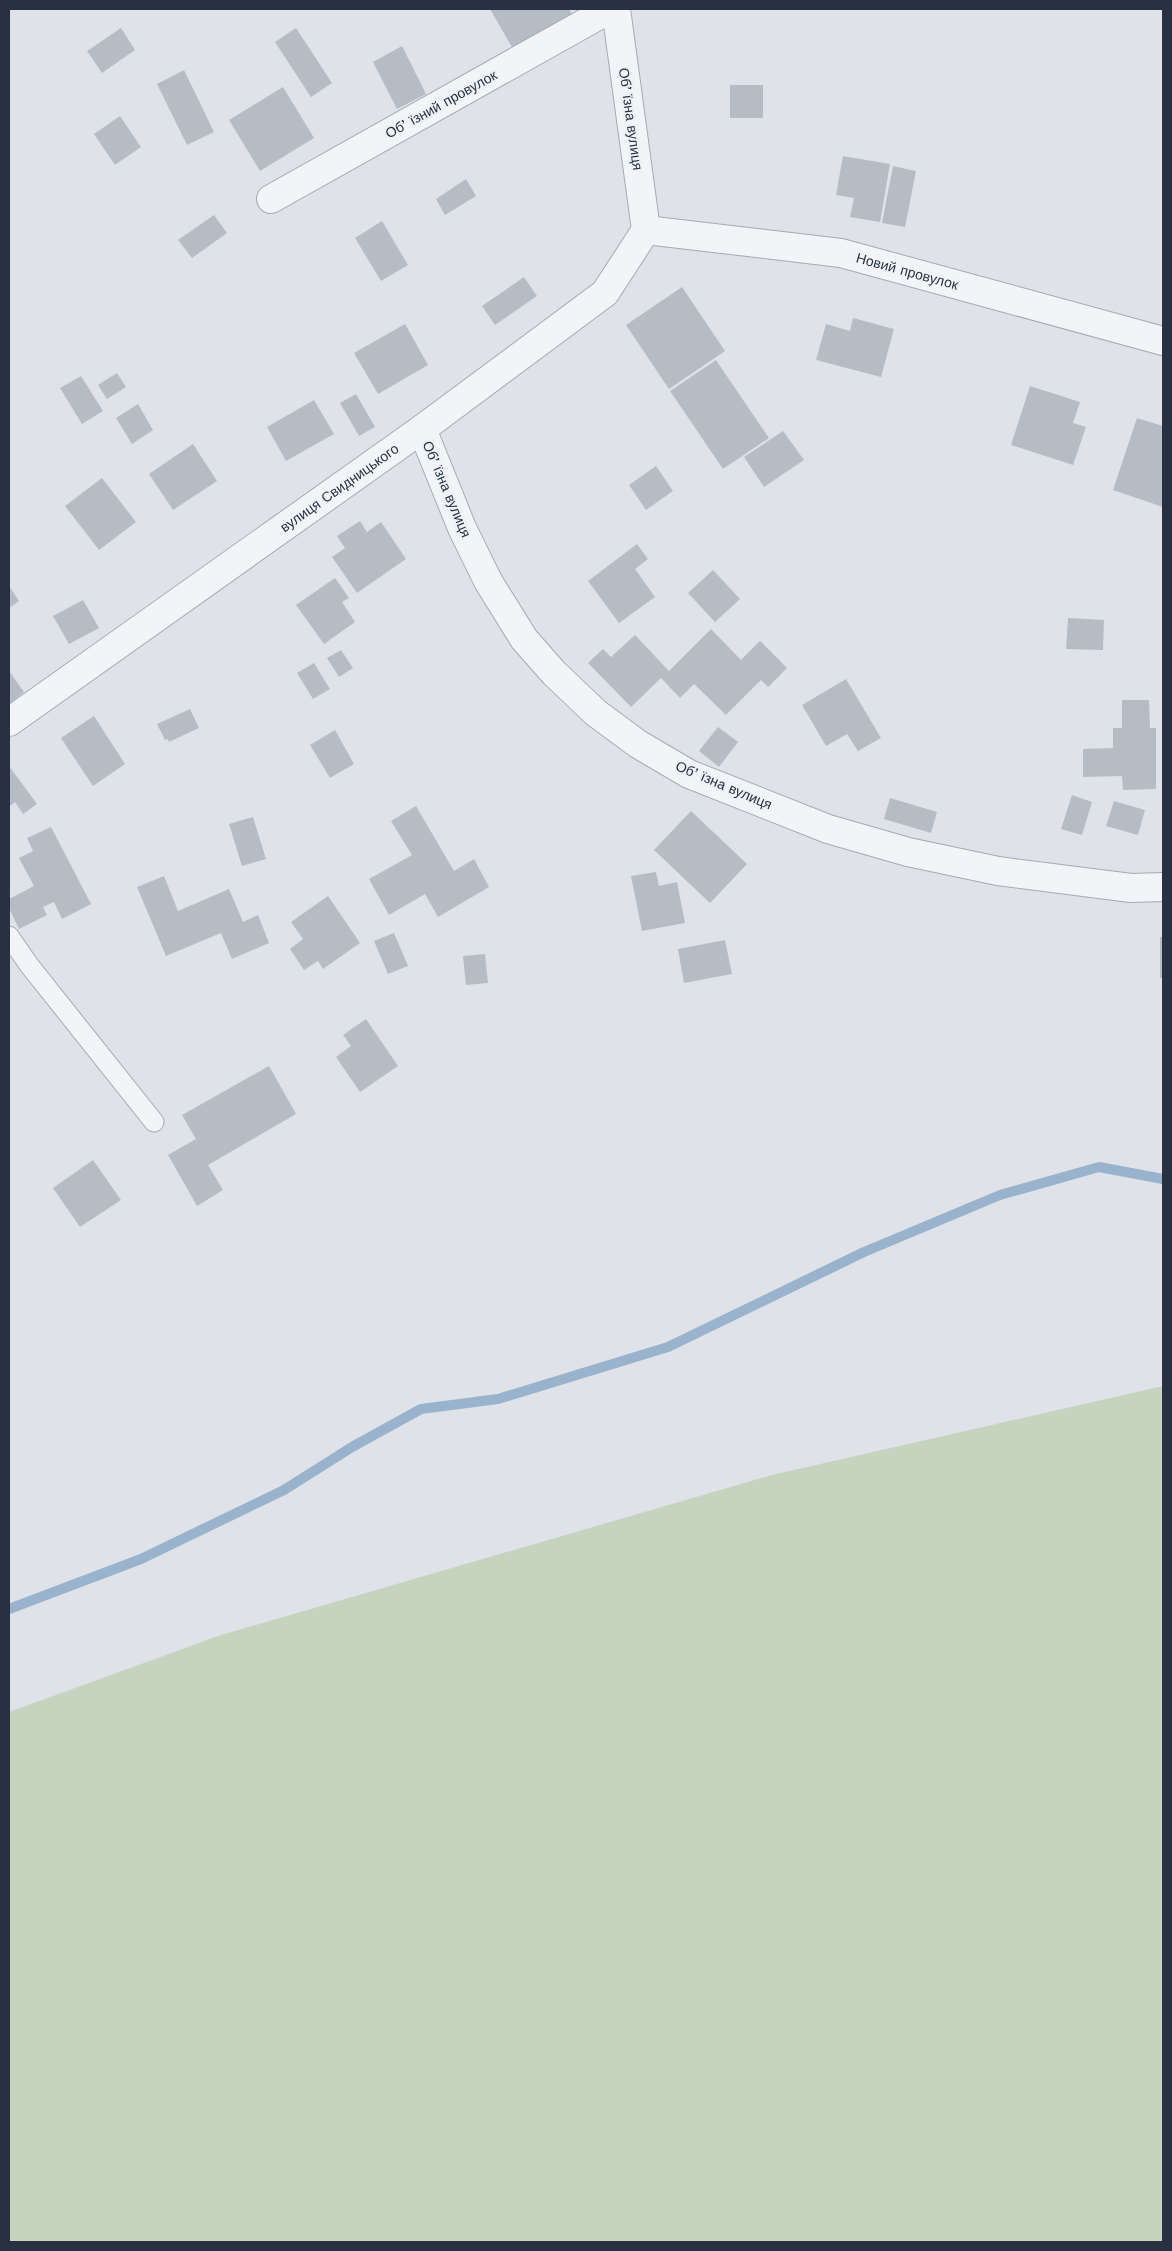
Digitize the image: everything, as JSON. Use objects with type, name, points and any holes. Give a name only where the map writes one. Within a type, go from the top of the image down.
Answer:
[{"type":"street","name":"Обʼїзний провулок","points":[[271,199],[610,9]]},
{"type":"street","name":"Обʼїзна вулиця","points":[[616,9],[646,230]]},
{"type":"street","name":"Новий провулок","points":[[646,230],[841,253],[1163,341]]},
{"type":"street","name":"вулиця Свидницького","points":[[9,722],[422,429],[605,293],[646,230]]},
{"type":"street","name":"Обʼїзна вулиця","points":[[422,429],[462,528],[488,581],[524,640],[554,673],[596,713],[638,744],[689,774],[828,829],[908,852],[998,872],[1132,888],[1163,887]]},
{"type":"lane","points":[[9,936],[35,972],[154,1122]]},
{"type":"green space","points":[[1163,1386],[1163,2242],[9,2242],[9,1712],[221,1635],[772,1475]]},
{"type":"building","points":[[490,9],[569,9],[572,15],[513,49]]},
{"type":"building","points":[[121,28],[135,50],[102,73],[87,51]]},
{"type":"building","points":[[296,28],[332,83],[311,97],[275,42]]},
{"type":"building","points":[[402,46],[426,94],[397,109],[373,62]]},
{"type":"building","points":[[184,70],[214,132],[187,145],[157,84]]},
{"type":"building","points":[[730,85],[763,85],[763,118],[730,118]]},
{"type":"building","points":[[283,87],[314,138],[260,171],[229,120]]},
{"type":"building","points":[[120,116],[141,147],[115,165],[94,134]]},
{"type":"building","points":[[843,156],[890,164],[880,222],[850,217],[854,198],[836,195]]},
{"type":"building","points":[[893,166],[916,171],[905,227],[882,223]]},
{"type":"building","points":[[466,179],[476,196],[445,215],[436,199]]},
{"type":"building","points":[[214,215],[227,233],[192,258],[178,240]]},
{"type":"building","points":[[382,221],[408,265],[381,281],[355,238]]},
{"type":"building","points":[[524,277],[537,296],[495,325],[482,306]]},
{"type":"building","points":[[682,287],[725,351],[669,389],[626,325]]},
{"type":"building","points":[[853,318],[894,329],[881,377],[816,360],[826,324],[850,331]]},
{"type":"building","points":[[405,324],[428,365],[378,394],[354,353]]},
{"type":"building","points":[[716,360],[769,438],[723,469],[670,391]]},
{"type":"building","points":[[117,373],[126,387],[107,399],[98,385]]},
{"type":"building","points":[[81,376],[103,411],[82,424],[60,388]]},
{"type":"building","points":[[1030,386],[1080,402],[1073,423],[1086,427],[1073,465],[1011,445]]},
{"type":"building","points":[[356,394],[375,427],[359,436],[340,403]]},
{"type":"building","points":[[314,400],[334,434],[286,461],[267,427]]},
{"type":"building","points":[[138,404],[153,430],[132,444],[116,418]]},
{"type":"building","points":[[1137,418],[1163,426],[1163,507],[1113,490]]},
{"type":"building","points":[[783,431],[804,460],[764,487],[744,457]]},
{"type":"building","points":[[193,444],[217,481],[173,510],[149,474]]},
{"type":"building","points":[[656,466],[673,491],[646,510],[629,485]]},
{"type":"building","points":[[102,478],[136,522],[99,550],[65,506]]},
{"type":"building","points":[[360,521],[367,532],[381,522],[406,559],[357,593],[332,557],[345,548],[337,536]]},
{"type":"building","points":[[637,544],[648,559],[635,569],[655,597],[619,623],[588,581]]},
{"type":"building","points":[[713,570],[740,599],[715,622],[688,593]]},
{"type":"building","points":[[335,578],[349,598],[342,602],[355,622],[324,644],[296,605]]},
{"type":"building","points":[[9,586],[19,601],[9,608]]},
{"type":"building","points":[[83,600],[99,628],[69,644],[53,616]]},
{"type":"building","points":[[1068,618],[1104,620],[1103,650],[1066,649]]},
{"type":"building","points":[[711,629],[741,660],[760,641],[787,668],[768,687],[761,680],[726,715],[694,684],[680,698],[661,678],[631,707],[588,663],[603,649],[611,657],[635,635],[669,671]]},
{"type":"building","points":[[341,650],[353,668],[339,677],[327,658]]},
{"type":"building","points":[[314,663],[330,689],[313,699],[297,673]]},
{"type":"building","points":[[9,671],[24,692],[9,704]]},
{"type":"building","points":[[846,679],[881,738],[858,751],[847,734],[826,746],[802,705]]},
{"type":"building","points":[[1122,700],[1149,700],[1150,728],[1156,728],[1156,789],[1123,790],[1122,776],[1083,777],[1083,749],[1113,748],[1113,728],[1122,728]]},
{"type":"building","points":[[190,709],[199,728],[169,742],[168,739],[165,740],[157,724]]},
{"type":"building","points":[[94,716],[125,764],[93,786],[61,738]]},
{"type":"building","points":[[718,727],[738,742],[719,767],[699,751]]},
{"type":"building","points":[[335,730],[354,764],[330,778],[310,745]]},
{"type":"building","points":[[9,766],[37,804],[23,814],[15,802],[9,807]]},
{"type":"building","points":[[1072,795],[1092,802],[1082,835],[1061,829]]},
{"type":"building","points":[[890,798],[937,812],[931,833],[884,819]]},
{"type":"building","points":[[1114,801],[1145,810],[1138,835],[1106,826]]},
{"type":"building","points":[[416,806],[454,871],[474,859],[489,887],[438,917],[425,894],[389,915],[369,879],[412,855],[391,821]]},
{"type":"building","points":[[691,811],[747,864],[710,903],[654,850]]},
{"type":"building","points":[[253,817],[266,859],[242,866],[229,824]]},
{"type":"building","points":[[51,827],[91,904],[62,919],[54,902],[43,907],[47,915],[19,929],[9,908],[9,899],[34,886],[19,858],[33,851],[27,838]]},
{"type":"building","points":[[656,872],[659,886],[677,882],[685,923],[642,931],[631,876]]},
{"type":"building","points":[[164,876],[178,911],[229,889],[243,922],[258,915],[269,943],[232,959],[221,933],[166,956],[137,887]]},
{"type":"building","points":[[328,896],[360,943],[323,969],[318,961],[304,970],[290,949],[303,939],[291,922]]},
{"type":"building","points":[[394,933],[408,966],[388,974],[374,941]]},
{"type":"building","points":[[1160,937],[1163,937],[1163,978],[1160,978]]},
{"type":"building","points":[[725,940],[732,974],[684,983],[678,949]]},
{"type":"building","points":[[485,954],[488,983],[466,985],[463,956]]},
{"type":"building","points":[[366,1019],[398,1066],[360,1092],[336,1057],[351,1046],[343,1035]]},
{"type":"building","points":[[269,1066],[296,1114],[208,1165],[223,1190],[197,1206],[168,1155],[196,1139],[182,1115]]},
{"type":"building","points":[[93,1160],[121,1200],[80,1227],[53,1188]]},
{"type":"waterway","points":[[9,1609],[141,1559],[284,1490],[352,1447],[421,1409],[498,1399],[668,1347],[864,1252],[1000,1195],[1099,1167],[1163,1179]]}]
